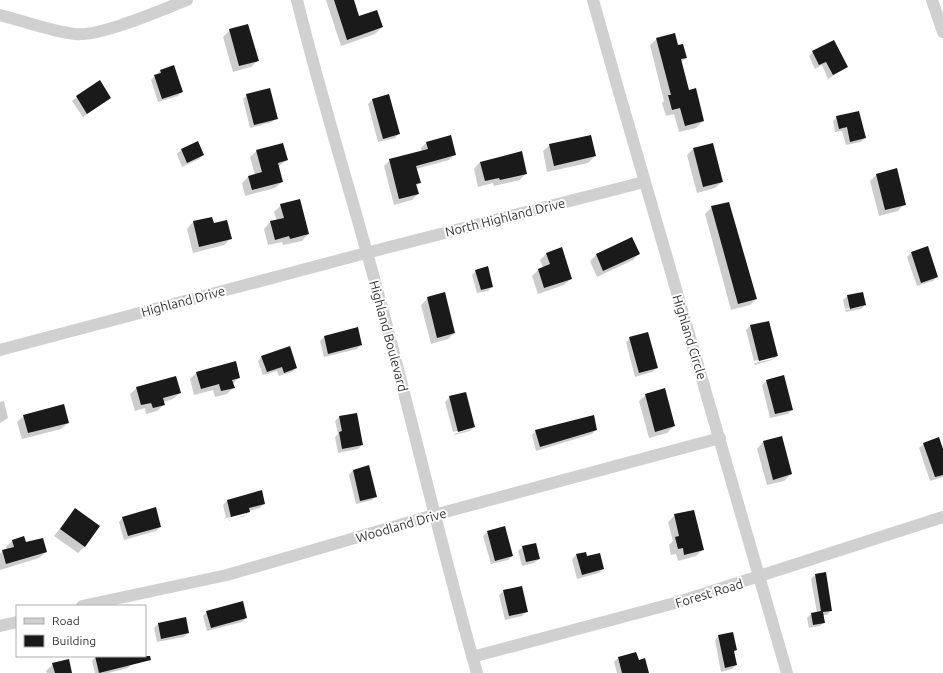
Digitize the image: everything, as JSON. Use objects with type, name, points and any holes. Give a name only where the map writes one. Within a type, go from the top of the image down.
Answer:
[{"type":"street","points":[[0,15],[76,34],[116,26],[187,0]]},
{"type":"street","name":"Highland Boulevard","points":[[297,0],[315,75],[381,302],[434,515],[477,673]]},
{"type":"street","name":"Highland Circle","points":[[593,0],[644,182],[720,438],[787,673]]},
{"type":"street","points":[[932,0],[943,32]]},
{"type":"street","name":"North Highland Drive","points":[[366,253],[644,182]]},
{"type":"street","name":"Highland Drive","points":[[0,350],[366,253]]},
{"type":"street","name":"Woodland Drive","points":[[87,605],[227,575],[434,515],[720,438]]},
{"type":"street","name":"Forest Road","points":[[472,656],[675,604],[943,517]]},
{"type":"street","points":[[0,626],[16,622]]},
{"type":"building","points":[[334,0],[354,0],[359,16],[377,10],[383,27],[347,40]]},
{"type":"building","points":[[248,24],[259,61],[239,66],[229,29]]},
{"type":"building","points":[[675,33],[678,45],[683,44],[687,58],[681,59],[689,90],[696,88],[704,121],[685,126],[680,108],[672,110],[668,95],[671,95],[656,38]]},
{"type":"building","points":[[834,40],[848,67],[833,75],[826,62],[819,65],[812,51]]},
{"type":"building","points":[[174,65],[183,92],[162,99],[154,75],[161,73],[160,70]]},
{"type":"building","points":[[100,80],[111,98],[87,114],[76,96]]},
{"type":"building","points":[[270,88],[278,119],[254,125],[246,94]]},
{"type":"building","points":[[389,94],[400,134],[383,139],[372,99]]},
{"type":"building","points":[[859,111],[866,138],[850,142],[847,127],[839,129],[836,116]]},
{"type":"building","points":[[451,135],[456,155],[416,166],[421,183],[416,184],[419,194],[399,199],[389,159],[428,149],[426,142]]},
{"type":"building","points":[[591,135],[596,156],[554,166],[549,144]]},
{"type":"building","points":[[198,141],[204,155],[187,163],[181,149]]},
{"type":"building","points":[[283,143],[288,160],[278,163],[283,182],[252,190],[248,176],[262,172],[256,150]]},
{"type":"building","points":[[713,143],[723,182],[703,187],[693,148]]},
{"type":"building","points":[[522,151],[527,174],[500,180],[499,178],[485,181],[480,162]]},
{"type":"building","points":[[897,168],[906,205],[885,210],[876,174]]},
{"type":"building","points":[[300,199],[309,234],[290,239],[289,236],[275,240],[270,221],[284,218],[280,204]]},
{"type":"building","points":[[729,202],[757,299],[738,304],[711,206]]},
{"type":"building","points":[[212,217],[214,223],[227,220],[232,239],[199,247],[193,221]]},
{"type":"building","points":[[632,237],[640,254],[603,271],[596,254]]},
{"type":"building","points":[[928,246],[938,277],[921,283],[911,252]]},
{"type":"building","points":[[562,247],[572,279],[544,288],[538,269],[550,264],[546,253]]},
{"type":"building","points":[[488,266],[493,287],[481,290],[475,270]]},
{"type":"building","points":[[445,292],[455,333],[437,338],[427,297]]},
{"type":"building","points":[[863,292],[866,305],[850,309],[847,295]]},
{"type":"building","points":[[769,321],[778,356],[759,361],[750,325]]},
{"type":"building","points":[[358,327],[362,345],[328,354],[324,336]]},
{"type":"building","points":[[648,332],[658,368],[639,373],[629,337]]},
{"type":"building","points":[[290,346],[297,368],[284,373],[282,367],[267,372],[261,356]]},
{"type":"building","points":[[236,361],[240,378],[232,380],[235,388],[221,391],[219,384],[201,389],[196,372]]},
{"type":"building","points":[[784,375],[793,410],[775,414],[766,380]]},
{"type":"building","points":[[176,376],[181,393],[163,398],[165,405],[153,408],[151,403],[141,405],[136,387]]},
{"type":"building","points":[[665,388],[675,426],[655,432],[645,394]]},
{"type":"building","points":[[466,392],[475,427],[458,432],[449,396]]},
{"type":"building","points":[[64,404],[69,423],[28,433],[23,415]]},
{"type":"building","points":[[357,413],[363,445],[342,449],[339,432],[342,431],[339,416]]},
{"type":"building","points":[[594,415],[597,430],[540,447],[535,430]]},
{"type":"building","points":[[782,436],[792,474],[773,480],[763,441]]},
{"type":"building","points":[[939,437],[943,449],[943,475],[935,477],[923,443]]},
{"type":"building","points":[[369,465],[377,497],[360,501],[353,470]]},
{"type":"building","points":[[262,490],[265,504],[249,508],[250,512],[231,517],[227,500]]},
{"type":"building","points":[[156,507],[161,527],[128,536],[122,517]]},
{"type":"building","points":[[75,508],[100,526],[85,547],[60,529]]},
{"type":"building","points":[[694,510],[704,550],[684,555],[683,548],[678,549],[675,537],[679,536],[674,514]]},
{"type":"building","points":[[505,526],[513,556],[495,561],[487,531]]},
{"type":"building","points":[[24,536],[26,542],[43,538],[47,552],[6,564],[2,550],[14,547],[12,540]]},
{"type":"building","points":[[536,543],[540,559],[526,562],[522,546]]},
{"type":"building","points":[[586,552],[587,556],[600,553],[604,569],[582,575],[576,554]]},
{"type":"building","points":[[826,572],[832,611],[823,612],[825,623],[813,625],[811,613],[821,611],[815,574]]},
{"type":"building","points":[[522,586],[528,612],[509,616],[503,590]]},
{"type":"building","points":[[243,601],[247,618],[211,628],[206,611]]},
{"type":"building","points":[[186,617],[189,633],[161,639],[158,623]]},
{"type":"building","points":[[733,632],[737,650],[734,651],[737,665],[725,668],[718,635]]},
{"type":"building","points":[[636,652],[639,660],[645,658],[649,673],[622,673],[618,657]]},
{"type":"building","points":[[150,656],[151,660],[99,673],[95,657]]},
{"type":"building","points":[[69,659],[72,673],[55,673],[52,663]]}]
